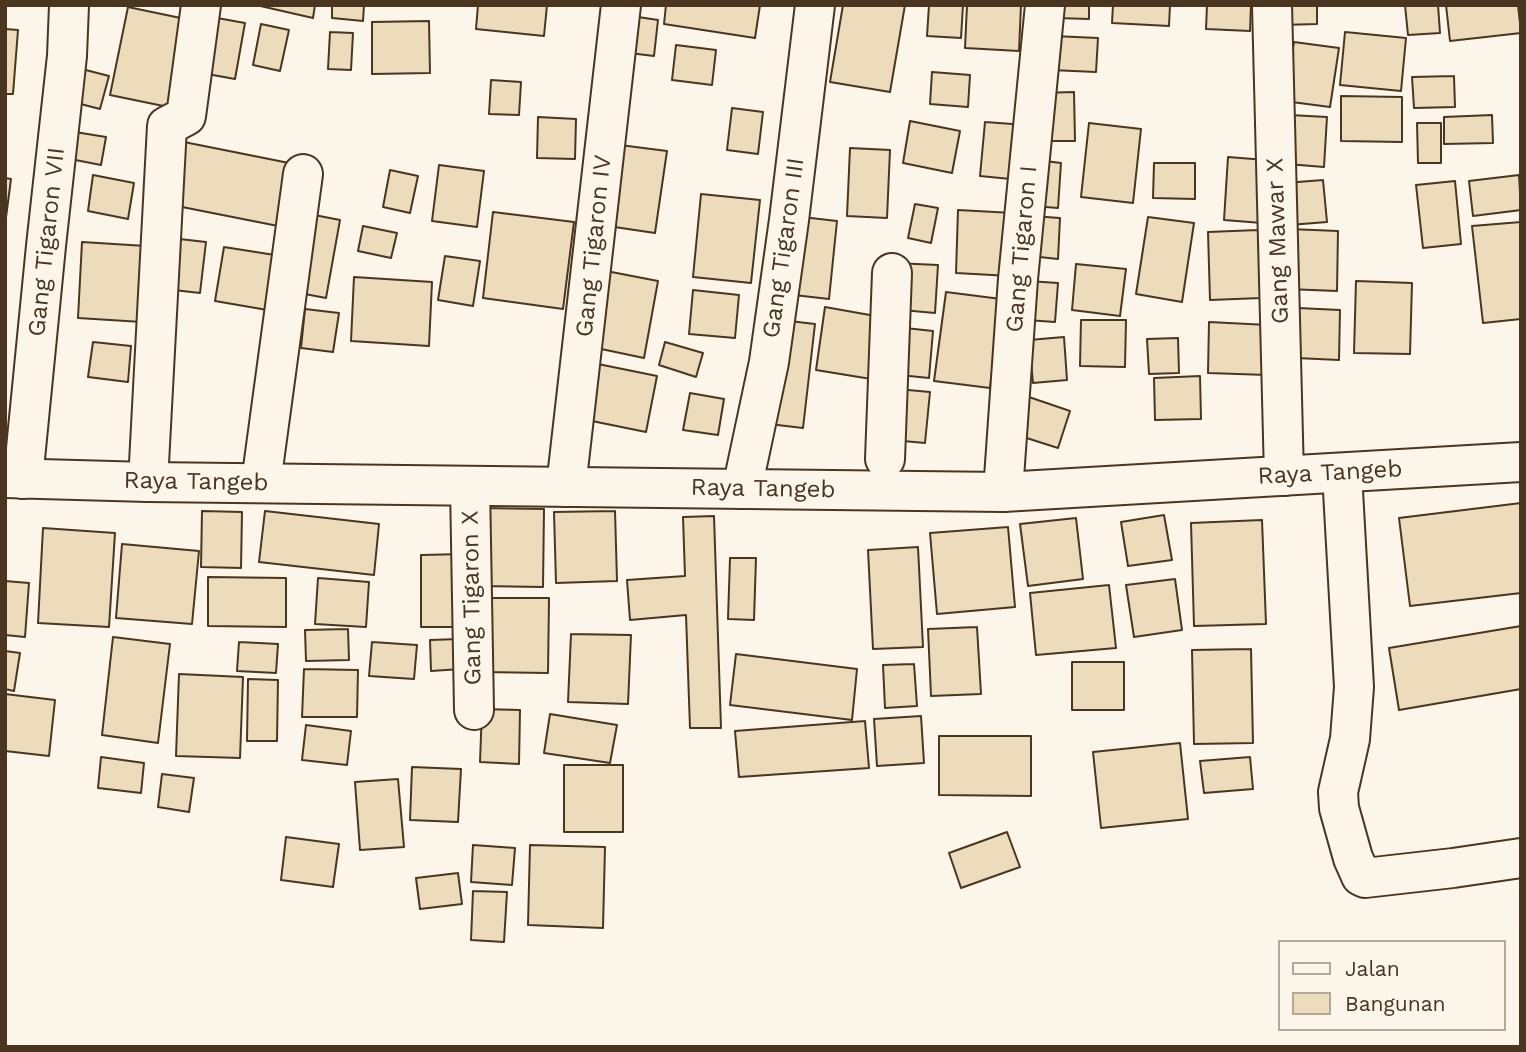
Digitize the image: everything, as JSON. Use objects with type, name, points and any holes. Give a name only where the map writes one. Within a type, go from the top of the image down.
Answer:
[{"type":"street","name":"Gang Tigaron VII","points":[[14,479],[46,246],[68,56],[69,5]]},
{"type":"street","points":[[148,482],[167,126],[186,116],[201,5]]},
{"type":"street","name":"Gang Tigaron IV","points":[[566,487],[621,5]]},
{"type":"street","name":"Gang Tigaron III","points":[[742,489],[769,362],[815,5]]},
{"type":"street","name":"Gang Tigaron I","points":[[1003,492],[1018,279],[1045,5]]},
{"type":"street","name":"Gang Mawar X","points":[[1272,5],[1284,476]]},
{"type":"street","points":[[261,483],[303,174]]},
{"type":"street","points":[[885,460],[892,273]]},
{"type":"street","name":"Raya Tangeb","points":[[14,479],[1003,492],[1521,462]]},
{"type":"street","points":[[1342,473],[1354,687],[1350,739],[1338,792],[1339,808],[1361,876],[1365,878],[1521,858]]},
{"type":"street","name":"Gang Tigaron X","points":[[470,486],[474,710]]},
{"type":"building","points":[[256,5],[315,5],[313,18]]},
{"type":"building","points":[[332,5],[364,5],[363,21],[332,18]]},
{"type":"building","points":[[478,5],[547,5],[544,36],[476,29]]},
{"type":"building","points":[[666,5],[760,5],[755,38],[664,24]]},
{"type":"building","points":[[843,5],[905,5],[890,92],[830,82]]},
{"type":"building","points":[[929,5],[963,5],[961,38],[927,36]]},
{"type":"building","points":[[967,5],[1021,5],[1019,51],[965,48]]},
{"type":"building","points":[[1056,5],[1089,5],[1089,19],[1056,18]]},
{"type":"building","points":[[1113,5],[1170,5],[1169,26],[1112,23]]},
{"type":"building","points":[[1207,5],[1251,5],[1250,31],[1206,29]]},
{"type":"building","points":[[1282,5],[1317,5],[1317,24],[1282,25]]},
{"type":"building","points":[[1405,5],[1438,5],[1440,33],[1408,35]]},
{"type":"building","points":[[1446,5],[1518,5],[1521,33],[1450,41]]},
{"type":"building","points":[[128,7],[195,21],[178,109],[110,95]]},
{"type":"building","points":[[625,15],[658,20],[654,56],[621,52]]},
{"type":"building","points":[[206,16],[245,23],[235,79],[196,72]]},
{"type":"building","points":[[429,21],[430,73],[372,74],[372,22]]},
{"type":"building","points":[[261,24],[289,30],[280,71],[253,65]]},
{"type":"building","points":[[5,29],[18,30],[13,94],[5,94]]},
{"type":"building","points":[[330,32],[353,33],[351,70],[328,69]]},
{"type":"building","points":[[1345,32],[1406,38],[1401,91],[1340,85]]},
{"type":"building","points":[[1053,36],[1098,38],[1096,72],[1051,70]]},
{"type":"building","points":[[1294,42],[1339,48],[1330,107],[1284,101]]},
{"type":"building","points":[[676,45],[716,50],[712,85],[672,80]]},
{"type":"building","points":[[78,68],[109,76],[100,109],[69,101]]},
{"type":"building","points":[[932,72],[970,75],[968,107],[930,104]]},
{"type":"building","points":[[1454,76],[1455,107],[1414,108],[1412,77]]},
{"type":"building","points":[[491,80],[521,82],[519,115],[489,114]]},
{"type":"building","points":[[1074,92],[1075,141],[1040,141],[1039,93]]},
{"type":"building","points":[[1341,96],[1402,97],[1402,142],[1341,141]]},
{"type":"building","points":[[732,108],[763,112],[758,154],[727,150]]},
{"type":"building","points":[[1290,115],[1327,117],[1324,167],[1287,164]]},
{"type":"building","points":[[1492,115],[1493,143],[1444,144],[1444,117]]},
{"type":"building","points":[[538,117],[576,119],[575,159],[537,158]]},
{"type":"building","points":[[910,121],[960,131],[952,173],[903,163]]},
{"type":"building","points":[[985,122],[1026,125],[1021,180],[980,176]]},
{"type":"building","points":[[1089,123],[1141,129],[1133,203],[1081,197]]},
{"type":"building","points":[[1417,123],[1441,123],[1441,163],[1418,163]]},
{"type":"building","points":[[69,131],[106,137],[101,165],[65,158]]},
{"type":"building","points":[[179,141],[289,163],[278,226],[167,204]]},
{"type":"building","points":[[612,144],[667,151],[655,233],[601,225]]},
{"type":"building","points":[[850,148],[890,150],[887,218],[847,216]]},
{"type":"building","points":[[1228,157],[1266,160],[1262,223],[1224,220]]},
{"type":"building","points":[[1037,160],[1061,163],[1058,208],[1033,206]]},
{"type":"building","points":[[1154,163],[1195,163],[1195,199],[1153,198]]},
{"type":"building","points":[[439,165],[484,171],[477,227],[432,221]]},
{"type":"building","points":[[390,170],[418,176],[410,213],[383,207]]},
{"type":"building","points":[[93,175],[134,183],[128,219],[88,211]]},
{"type":"building","points":[[1519,175],[1521,210],[1473,216],[1469,181]]},
{"type":"building","points":[[5,178],[11,179],[5,225]]},
{"type":"building","points":[[1323,180],[1327,222],[1289,225],[1285,183]]},
{"type":"building","points":[[1455,181],[1461,244],[1423,248],[1416,185]]},
{"type":"building","points":[[701,194],[760,200],[751,283],[693,277]]},
{"type":"building","points":[[915,204],[938,208],[931,243],[908,238]]},
{"type":"building","points":[[958,210],[1013,213],[1010,276],[956,273]]},
{"type":"building","points":[[493,212],[574,222],[563,309],[483,298]]},
{"type":"building","points":[[304,213],[340,220],[326,298],[289,291]]},
{"type":"building","points":[[1032,216],[1060,218],[1058,259],[1030,256]]},
{"type":"building","points":[[802,217],[837,221],[829,299],[794,295]]},
{"type":"building","points":[[1148,217],[1194,223],[1182,302],[1136,294]]},
{"type":"building","points":[[1521,222],[1521,319],[1483,323],[1472,226]]},
{"type":"building","points":[[363,226],[397,233],[391,258],[358,251]]},
{"type":"building","points":[[1289,229],[1338,231],[1337,291],[1287,289]]},
{"type":"building","points":[[1258,230],[1261,298],[1210,300],[1208,232]]},
{"type":"building","points":[[171,238],[206,242],[200,293],[165,289]]},
{"type":"building","points":[[82,242],[146,246],[142,322],[78,318]]},
{"type":"building","points":[[224,247],[281,256],[273,311],[215,301]]},
{"type":"building","points":[[445,256],[480,261],[473,306],[438,300]]},
{"type":"building","points":[[895,263],[938,265],[935,313],[891,309]]},
{"type":"building","points":[[1076,264],[1126,269],[1120,316],[1072,310]]},
{"type":"building","points":[[601,270],[658,281],[644,358],[587,346]]},
{"type":"building","points":[[354,277],[432,282],[429,346],[351,341]]},
{"type":"building","points":[[1028,281],[1058,283],[1055,322],[1026,320]]},
{"type":"building","points":[[1356,281],[1412,283],[1410,354],[1354,353]]},
{"type":"building","points":[[693,290],[739,295],[735,338],[689,334]]},
{"type":"building","points":[[946,292],[1001,299],[990,388],[934,381]]},
{"type":"building","points":[[825,307],[881,317],[871,379],[816,370]]},
{"type":"building","points":[[1298,308],[1340,310],[1339,360],[1296,358]]},
{"type":"building","points":[[305,309],[339,313],[333,352],[301,348]]},
{"type":"building","points":[[781,320],[815,324],[803,428],[769,424]]},
{"type":"building","points":[[1081,320],[1126,320],[1125,367],[1080,366]]},
{"type":"building","points":[[1209,322],[1268,325],[1267,375],[1208,373]]},
{"type":"building","points":[[896,327],[933,331],[929,378],[890,374]]},
{"type":"building","points":[[1064,337],[1067,380],[1033,383],[1029,340]]},
{"type":"building","points":[[1178,338],[1179,373],[1149,374],[1147,339]]},
{"type":"building","points":[[93,342],[131,346],[128,382],[88,377]]},
{"type":"building","points":[[665,342],[703,353],[696,377],[659,365]]},
{"type":"building","points":[[593,363],[657,376],[646,432],[582,419]]},
{"type":"building","points":[[1200,376],[1201,419],[1155,420],[1154,378]]},
{"type":"building","points":[[875,387],[930,392],[925,443],[870,438]]},
{"type":"building","points":[[690,393],[724,399],[718,435],[683,430]]},
{"type":"building","points":[[1026,396],[1070,411],[1058,448],[1014,434]]},
{"type":"building","points":[[1521,503],[1521,593],[1410,606],[1399,518]]},
{"type":"building","points":[[480,508],[544,509],[543,587],[480,586]]},
{"type":"building","points":[[202,511],[242,512],[241,568],[201,567]]},
{"type":"building","points":[[265,511],[379,524],[374,575],[259,562]]},
{"type":"building","points":[[615,511],[617,581],[556,583],[554,512]]},
{"type":"building","points":[[1164,515],[1172,560],[1128,566],[1121,522]]},
{"type":"building","points":[[714,516],[721,728],[690,728],[686,615],[630,620],[627,580],[685,576],[683,517]]},
{"type":"building","points":[[1076,518],[1083,579],[1028,586],[1020,524]]},
{"type":"building","points":[[1262,520],[1266,624],[1194,626],[1191,523]]},
{"type":"building","points":[[1008,527],[1015,607],[937,614],[930,533]]},
{"type":"building","points":[[43,528],[115,533],[109,627],[38,623]]},
{"type":"building","points":[[122,544],[199,551],[192,624],[116,618]]},
{"type":"building","points":[[918,547],[923,647],[873,649],[868,550]]},
{"type":"building","points":[[464,554],[465,627],[421,627],[421,555]]},
{"type":"building","points":[[730,558],[756,558],[754,620],[728,619]]},
{"type":"building","points":[[208,577],[286,578],[286,627],[208,626]]},
{"type":"building","points":[[318,578],[369,582],[366,627],[315,624]]},
{"type":"building","points":[[1175,579],[1182,630],[1134,637],[1126,585]]},
{"type":"building","points":[[5,581],[29,583],[25,637],[5,635]]},
{"type":"building","points":[[1109,585],[1116,648],[1036,655],[1030,593]]},
{"type":"building","points":[[482,598],[549,598],[548,673],[482,672]]},
{"type":"building","points":[[1521,626],[1521,689],[1399,710],[1389,648]]},
{"type":"building","points":[[977,627],[981,694],[931,696],[928,629]]},
{"type":"building","points":[[348,629],[349,660],[306,661],[305,630]]},
{"type":"building","points":[[571,634],[631,635],[628,704],[568,702]]},
{"type":"building","points":[[113,637],[170,644],[158,743],[102,735]]},
{"type":"building","points":[[459,639],[461,669],[431,671],[430,640]]},
{"type":"building","points":[[239,642],[278,644],[276,673],[237,671]]},
{"type":"building","points":[[372,642],[417,645],[414,679],[369,676]]},
{"type":"building","points":[[1251,649],[1253,743],[1194,744],[1192,650]]},
{"type":"building","points":[[5,651],[20,653],[14,691],[5,689]]},
{"type":"building","points":[[736,654],[857,669],[852,720],[730,705]]},
{"type":"building","points":[[1072,662],[1124,662],[1124,710],[1072,710]]},
{"type":"building","points":[[914,664],[917,706],[885,708],[883,665]]},
{"type":"building","points":[[304,669],[358,670],[357,717],[302,717]]},
{"type":"building","points":[[179,674],[243,677],[240,758],[176,756]]},
{"type":"building","points":[[248,679],[278,680],[277,741],[247,741]]},
{"type":"building","points":[[5,694],[55,700],[49,756],[5,751]]},
{"type":"building","points":[[482,709],[520,710],[519,764],[480,762]]},
{"type":"building","points":[[550,714],[617,725],[610,763],[544,753]]},
{"type":"building","points":[[921,716],[924,763],[877,766],[874,719]]},
{"type":"building","points":[[865,721],[869,768],[739,777],[735,731]]},
{"type":"building","points":[[306,725],[351,731],[347,765],[302,760]]},
{"type":"building","points":[[939,736],[1031,736],[1031,796],[939,795]]},
{"type":"building","points":[[1180,743],[1188,819],[1101,828],[1093,752]]},
{"type":"building","points":[[101,757],[144,763],[141,793],[98,788]]},
{"type":"building","points":[[1250,757],[1253,789],[1204,793],[1200,761]]},
{"type":"building","points":[[564,765],[623,765],[623,832],[564,832]]},
{"type":"building","points":[[412,767],[461,769],[458,822],[410,820]]},
{"type":"building","points":[[162,774],[194,778],[189,812],[158,807]]},
{"type":"building","points":[[398,779],[404,847],[360,850],[355,782]]},
{"type":"building","points":[[1007,832],[1020,867],[961,888],[949,853]]},
{"type":"building","points":[[286,837],[339,844],[333,887],[281,880]]},
{"type":"building","points":[[473,845],[515,848],[512,885],[471,882]]},
{"type":"building","points":[[530,845],[605,847],[603,928],[528,925]]},
{"type":"building","points":[[458,873],[462,904],[420,909],[416,878]]},
{"type":"building","points":[[473,891],[507,892],[504,942],[471,940]]}]
